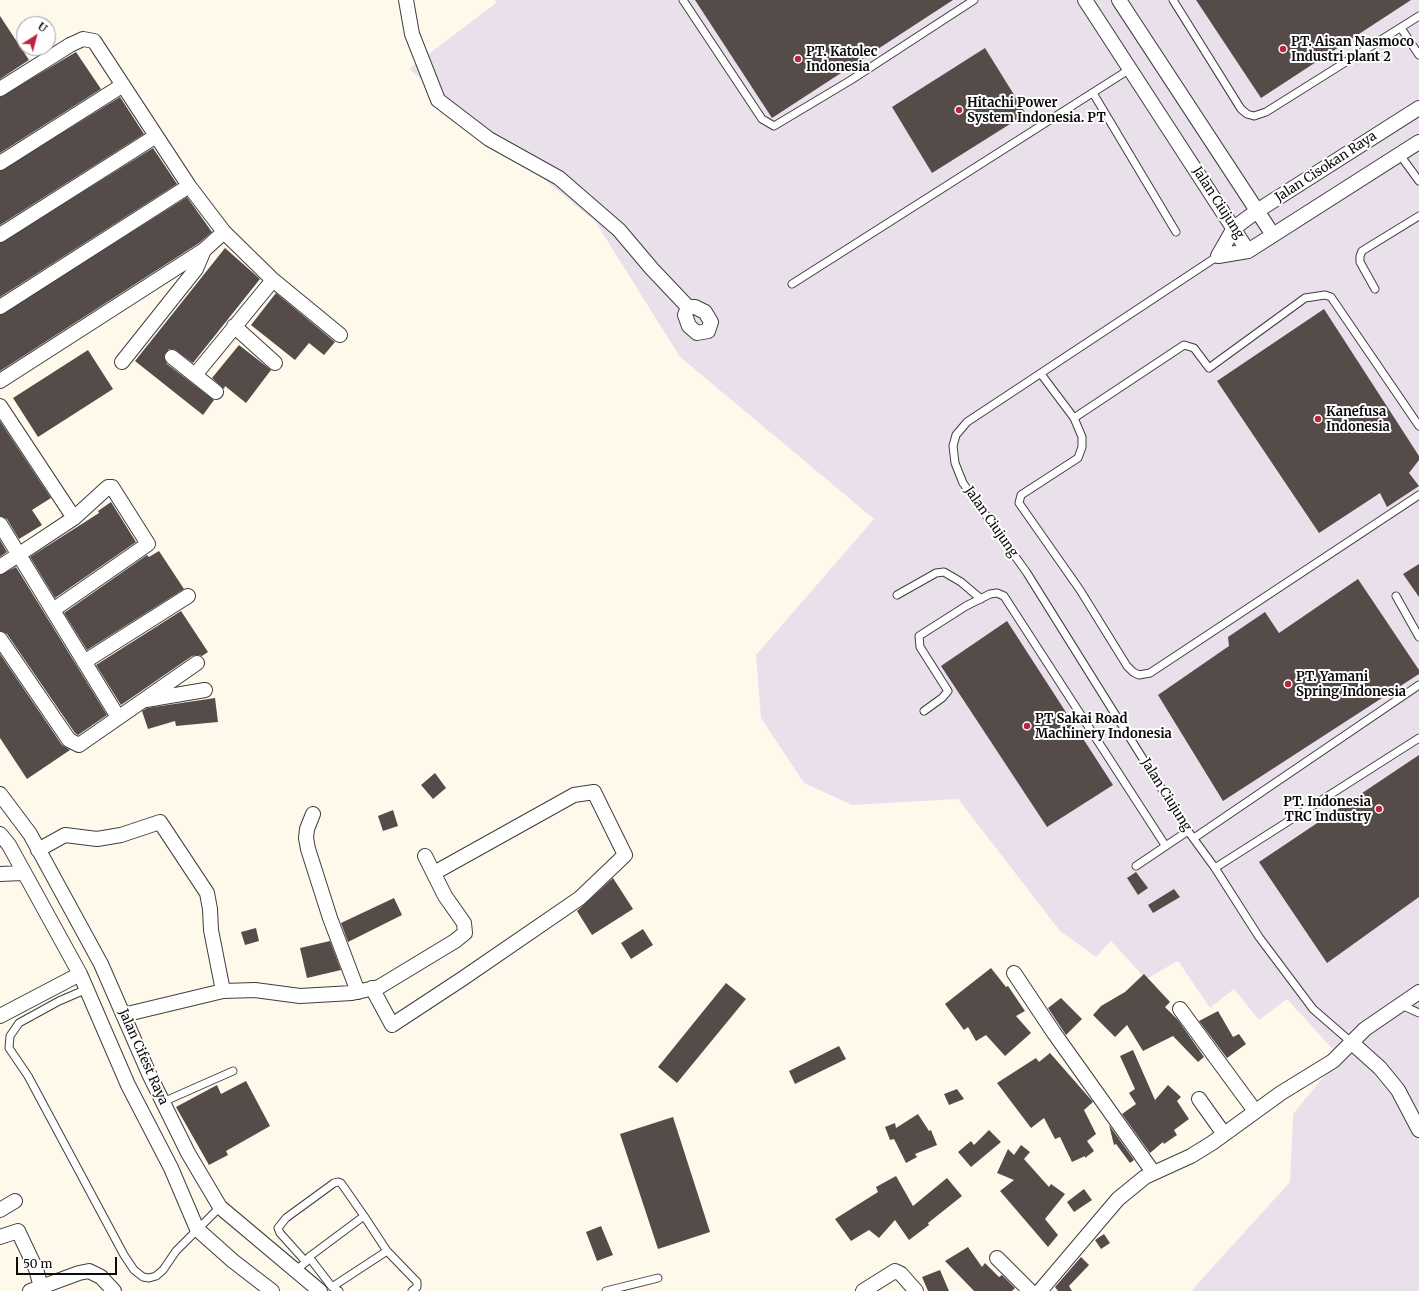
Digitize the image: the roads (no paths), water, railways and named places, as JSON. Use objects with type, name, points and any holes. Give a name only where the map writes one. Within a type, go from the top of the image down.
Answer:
[{"type":"street","points":[[406,0],[412,34],[438,100],[489,139],[559,178],[619,230],[652,269],[688,307]]},
{"type":"street","name":"Jalan Ciujung","points":[[1085,0],[1248,251],[1218,256]]},
{"type":"street","points":[[1119,0],[1272,235]]},
{"type":"street","points":[[0,90],[70,45],[87,38],[94,41],[189,186],[224,232],[273,280],[340,335]]},
{"type":"street","points":[[0,163],[123,85]]},
{"type":"street","name":"Jalan Cisokan Raya","points":[[1234,228],[1257,211],[1419,108]]},
{"type":"street","points":[[0,235],[156,136]]},
{"type":"street","points":[[1248,251],[1419,142]]},
{"type":"street","points":[[0,307],[189,186]]},
{"type":"street","points":[[1218,256],[1234,228]]},
{"type":"street","points":[[0,381],[204,250],[224,232]]},
{"type":"street","points":[[122,362],[196,269],[204,250]]},
{"type":"street","points":[[195,375],[273,280]]},
{"type":"street","points":[[234,326],[275,363]]},
{"type":"street","points":[[172,357],[216,392]]},
{"type":"street","points":[[0,406],[74,518]]},
{"type":"street","points":[[0,567],[74,518],[108,487],[111,486],[148,544],[52,610]]},
{"type":"street","points":[[0,524],[118,717]]},
{"type":"street","points":[[84,662],[188,596]]},
{"type":"street","points":[[0,639],[72,743],[79,745],[197,663]]},
{"type":"street","points":[[143,700],[205,690]]},
{"type":"street","points":[[372,988],[392,1026],[580,898],[625,855],[594,792],[574,795],[434,873]]},
{"type":"street","name":"Jalan Cifest Raya","points":[[0,794],[30,834],[101,964],[163,1102],[188,1153],[220,1207],[304,1263],[330,1290]]},
{"type":"street","points":[[313,814],[307,829],[306,838],[308,849],[330,918],[358,992]]},
{"type":"street","points":[[38,850],[65,835],[98,839],[121,835],[160,822],[207,893],[223,991]]},
{"type":"street","name":"Jalan Cifest Raya","points":[[0,834],[9,846],[80,974],[128,1085],[172,1168],[197,1229],[233,1261],[272,1291]]},
{"type":"street","points":[[9,846],[30,834]]},
{"type":"street","points":[[123,1014],[223,991],[255,990],[300,996],[358,992],[379,987],[455,941],[465,933],[464,923],[446,896],[425,856]]},
{"type":"street","points":[[0,874],[23,873]]},
{"type":"street","points":[[1014,973],[1054,1033],[1153,1172]]},
{"type":"street","points":[[0,1016],[80,974]]},
{"type":"street","points":[[1040,1291],[1118,1199],[1153,1172],[1191,1156],[1255,1111],[1333,1061],[1365,1029],[1399,1004],[1419,992]]},
{"type":"street","points":[[1180,1009],[1255,1111]]},
{"type":"street","name":"Jalan Ciujung","points":[[1351,1042],[1380,1068],[1398,1090],[1419,1130]]},
{"type":"street","points":[[1200,1099],[1224,1134]]},
{"type":"street","points":[[0,1210],[15,1201]]},
{"type":"street","points":[[0,1237],[18,1231],[36,1270],[36,1289],[79,1273],[89,1271],[100,1277],[114,1291]]},
{"type":"street","points":[[997,1258],[1030,1291]]},
{"type":"street","points":[[863,1291],[895,1271],[901,1274],[916,1291]]},
{"type":"lane","points":[[683,0],[762,119],[774,126],[851,80],[974,0]]},
{"type":"lane","points":[[1173,0],[1241,109],[1247,114],[1254,116],[1266,112],[1419,16]]},
{"type":"lane","points":[[1401,28],[1419,54]]},
{"type":"lane","points":[[792,284],[1130,69]]},
{"type":"lane","points":[[1093,93],[1176,232]]},
{"type":"lane","points":[[1400,154],[1419,181]]},
{"type":"lane","points":[[1375,289],[1360,262],[1362,251],[1419,216]]},
{"type":"lane","name":"Jalan Ciujung","points":[[1218,256],[967,422],[956,436],[953,446],[955,463],[963,483],[1027,573],[1188,831],[1215,868],[1259,937],[1302,997],[1331,1027],[1351,1042]]},
{"type":"lane","points":[[1074,418],[1184,345],[1191,345],[1205,366],[1209,368],[1305,298],[1325,295],[1331,297],[1419,426]]},
{"type":"lane","points":[[1041,374],[1074,418],[1082,437],[1082,447],[1078,458],[1021,495],[1019,503],[1080,590],[1127,666],[1139,675],[1150,673],[1419,495]]},
{"type":"lane","points":[[897,595],[936,573],[944,572],[961,582],[981,599]]},
{"type":"lane","points":[[924,711],[942,698],[948,690],[920,647],[919,636],[981,599],[997,593],[1004,596],[1165,845]]},
{"type":"lane","points":[[1396,596],[1419,637]]},
{"type":"lane","points":[[1194,838],[1419,685]]},
{"type":"lane","points":[[1215,868],[1419,738]]},
{"type":"lane","points":[[1136,866],[1165,845],[1188,831]]},
{"type":"lane","points":[[87,990],[60,1000],[19,1023],[10,1036],[9,1048],[28,1076],[124,1255],[134,1270],[143,1277],[149,1278],[156,1276],[163,1270],[176,1252],[197,1229],[220,1207]]},
{"type":"lane","points":[[1399,1004],[1419,1013]]},
{"type":"lane","points":[[163,1102],[233,1071]]},
{"type":"lane","points":[[387,1252],[330,1290],[304,1263],[278,1228],[286,1218],[338,1182],[343,1185],[387,1252],[417,1282],[416,1287],[412,1291]]},
{"type":"lane","points":[[304,1263],[364,1216]]},
{"type":"lane","points":[[606,1291],[658,1278]]},
{"type":"place","name":"PT. Aisan Nasmoco Industri plant 2","points":[[1283,49]]},
{"type":"place","name":"PT. Katolec Indonesia","points":[[798,59]]},
{"type":"place","name":"Hitachi Power System Indonesia. PT","points":[[959,110]]},
{"type":"place","name":"Kanefusa Indonesia","points":[[1318,419]]},
{"type":"place","name":"PT. Yamani Spring Indonesia","points":[[1288,684]]},
{"type":"place","name":"PT Sakai Road Machinery Indonesia","points":[[1027,726]]},
{"type":"place","name":"PT. Indonesia TRC Industry","points":[[1379,809]]}]
